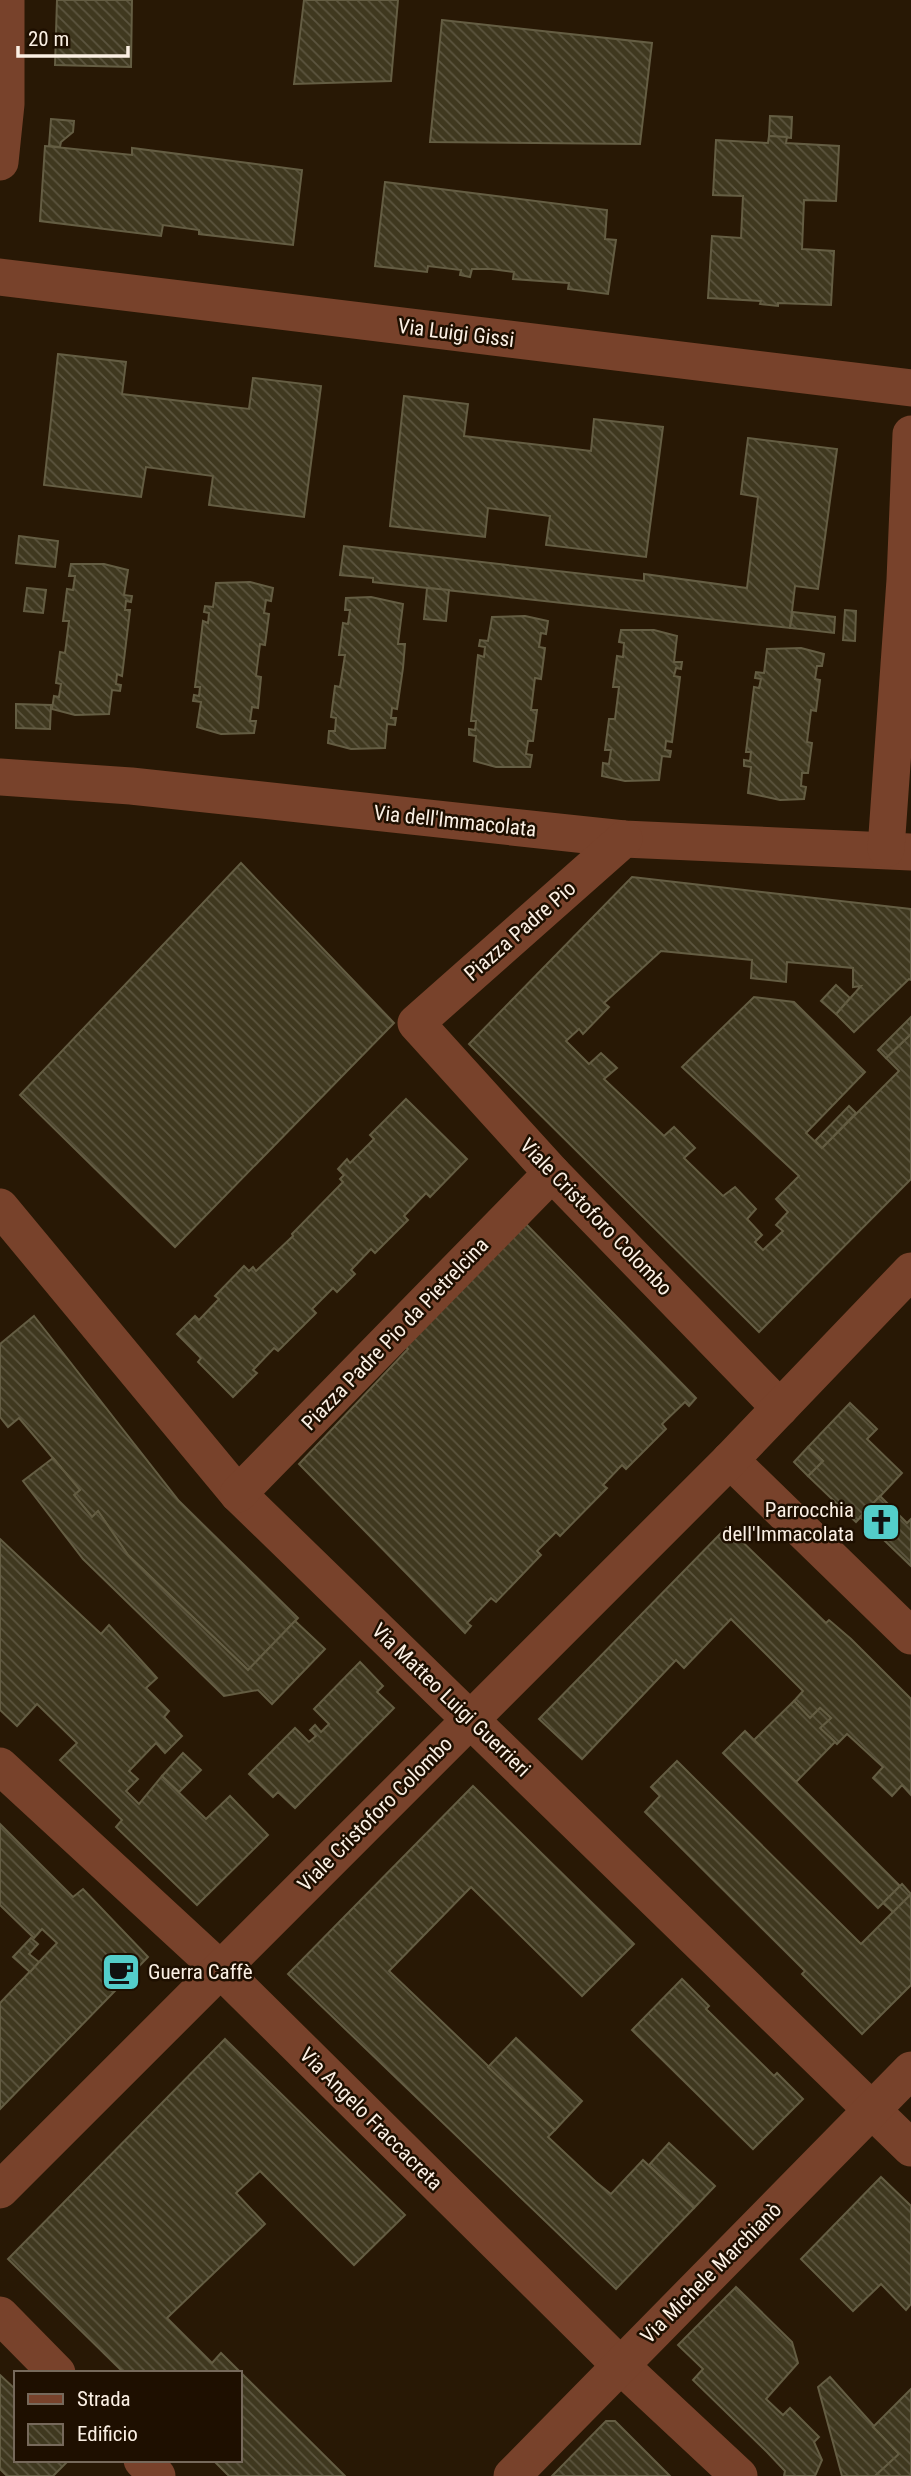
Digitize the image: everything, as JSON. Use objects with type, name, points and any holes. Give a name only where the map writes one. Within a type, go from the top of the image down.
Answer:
[{"type":"street","points":[[0,162],[6,104],[6,0]]},
{"type":"street","name":"Via Luigi Gissi","points":[[0,277],[911,388]]},
{"type":"street","points":[[899,851],[911,434]]},
{"type":"street","name":"Via dell'Immacolata","points":[[0,777],[131,786],[624,839],[899,851]]},
{"type":"street","name":"Piazza Padre Pio","points":[[416,1023],[624,839]]},
{"type":"street","name":"Viale Cristoforo Colombo","points":[[416,1023],[552,1173],[780,1408]]},
{"type":"street","name":"Piazza Padre Pio da Pietrelcina","points":[[238,1494],[552,1173]]},
{"type":"street","name":"Via Matteo Luigi Guerrieri","points":[[6,1225],[238,1494],[911,2148]]},
{"type":"street","name":"Viale Cristoforo Colombo","points":[[0,2190],[730,1460],[911,1271]]},
{"type":"street","points":[[730,1460],[911,1636]]},
{"type":"street","name":"Via Angelo Fraccacreta","points":[[0,1766],[220,1969],[620,2365],[739,2476]]},
{"type":"street","name":"Via Michele Marchianò","points":[[512,2476],[911,2070]]},
{"type":"street","points":[[0,2315],[55,2371]]},
{"type":"street","points":[[144,2462],[157,2476]]},
{"type":"building","points":[[57,0],[132,0],[131,67],[55,65]]},
{"type":"building","points":[[304,0],[398,0],[391,81],[294,84]]},
{"type":"building","points":[[442,20],[652,43],[640,144],[430,142]]},
{"type":"building","points":[[770,116],[792,117],[791,138],[769,136]]},
{"type":"building","points":[[51,119],[74,121],[73,132],[61,142],[60,147],[49,146]]},
{"type":"building","points":[[769,136],[787,137],[786,143],[839,146],[836,201],[804,200],[802,249],[834,251],[831,305],[778,303],[778,306],[760,304],[761,301],[708,298],[712,236],[741,238],[743,196],[713,195],[716,140],[768,143]]},
{"type":"building","points":[[45,146],[132,155],[132,148],[302,170],[293,245],[199,234],[199,230],[163,225],[161,236],[40,221]]},
{"type":"building","points":[[385,182],[607,210],[605,239],[616,240],[608,294],[568,289],[569,283],[513,279],[514,272],[491,269],[472,269],[470,277],[460,275],[461,270],[428,266],[427,272],[375,266]]},
{"type":"building","points":[[58,354],[126,362],[122,394],[249,409],[253,378],[321,386],[304,517],[209,505],[213,476],[146,467],[141,497],[44,485]]},
{"type":"building","points":[[404,396],[468,404],[464,436],[591,451],[594,419],[663,427],[646,557],[546,545],[550,516],[488,508],[485,537],[390,526]]},
{"type":"building","points":[[748,438],[837,449],[818,589],[795,586],[790,628],[373,582],[373,578],[340,575],[344,546],[644,581],[644,574],[747,588],[758,497],[741,494]]},
{"type":"building","points":[[19,536],[58,541],[55,567],[16,563]]},
{"type":"building","points":[[71,564],[104,564],[128,570],[124,595],[132,596],[131,602],[126,601],[125,610],[130,610],[122,676],[117,674],[116,684],[121,685],[120,691],[112,690],[109,714],[75,715],[52,709],[54,696],[59,697],[61,684],[56,683],[60,652],[65,653],[69,621],[63,621],[67,589],[73,590],[75,576],[69,576]]},
{"type":"building","points":[[250,582],[273,588],[271,601],[266,600],[264,613],[269,614],[265,645],[260,644],[256,676],[261,677],[258,708],[252,707],[250,721],[256,721],[254,733],[221,734],[197,727],[201,702],[193,701],[194,695],[199,696],[200,687],[195,687],[203,621],[208,623],[209,613],[204,612],[205,606],[213,607],[216,583]]},
{"type":"building","points":[[27,588],[46,590],[43,613],[24,611]]},
{"type":"building","points":[[427,588],[449,590],[446,621],[424,619]]},
{"type":"building","points":[[371,597],[403,604],[398,644],[405,644],[403,668],[397,709],[392,708],[391,718],[396,718],[395,725],[387,724],[385,748],[351,749],[328,743],[329,731],[335,731],[336,718],[331,717],[335,686],[340,687],[345,655],[339,655],[343,623],[348,624],[350,610],[345,610],[346,598]]},
{"type":"building","points":[[845,610],[856,611],[855,641],[843,640]]},
{"type":"building","points":[[793,612],[835,617],[834,633],[790,628]]},
{"type":"building","points":[[525,616],[548,621],[546,634],[541,633],[539,647],[545,648],[541,679],[535,678],[531,710],[537,710],[533,741],[528,741],[526,754],[532,755],[530,767],[496,767],[474,761],[476,736],[469,735],[469,729],[475,730],[476,721],[471,721],[478,655],[484,657],[485,647],[479,646],[480,640],[488,641],[492,617]]},
{"type":"building","points":[[621,630],[654,630],[677,636],[674,662],[682,662],[681,669],[676,668],[674,676],[680,677],[672,742],[666,741],[665,750],[671,751],[670,757],[662,756],[659,780],[625,781],[602,776],[603,763],[609,764],[611,750],[605,750],[609,719],[615,719],[619,687],[613,687],[617,656],[623,657],[624,643],[619,642]]},
{"type":"building","points":[[801,648],[824,654],[822,666],[817,666],[815,679],[820,680],[816,711],[811,710],[807,742],[812,743],[808,773],[802,773],[801,786],[806,787],[804,799],[780,800],[748,793],[751,767],[744,766],[744,760],[750,761],[751,752],[746,752],[754,687],[759,688],[761,679],[755,678],[756,672],[764,673],[767,649]]},
{"type":"building","points":[[16,704],[51,705],[50,729],[16,728]]},
{"type":"building","points":[[241,863],[394,1023],[175,1247],[20,1095]]},
{"type":"building","points":[[632,877],[911,909],[911,980],[854,1032],[836,1014],[861,986],[853,987],[853,968],[787,962],[786,982],[751,978],[752,960],[661,951],[604,1003],[609,1007],[583,1034],[579,1029],[566,1041],[589,1064],[601,1053],[617,1068],[604,1079],[664,1136],[674,1127],[695,1148],[684,1158],[723,1196],[735,1187],[756,1209],[747,1219],[762,1235],[755,1242],[763,1250],[783,1231],[776,1225],[788,1212],[776,1199],[799,1176],[682,1067],[754,997],[794,1002],[865,1072],[806,1133],[822,1148],[899,1071],[886,1058],[911,1034],[911,1179],[759,1332],[469,1044]]},
{"type":"building","points":[[836,985],[850,998],[836,1014],[821,1001]]},
{"type":"building","points":[[911,1017],[911,1034],[886,1058],[878,1050]]},
{"type":"building","points":[[406,1099],[467,1159],[430,1197],[426,1193],[404,1216],[408,1220],[375,1253],[371,1249],[351,1270],[355,1274],[337,1292],[333,1288],[312,1309],[316,1313],[278,1351],[274,1348],[253,1370],[257,1373],[233,1397],[198,1362],[201,1358],[177,1334],[195,1316],[199,1320],[219,1299],[215,1296],[244,1266],[249,1271],[253,1267],[256,1271],[293,1236],[343,1182],[340,1179],[344,1175],[338,1169],[347,1159],[350,1163],[374,1139],[370,1135]]},
{"type":"building","points":[[849,1106],[856,1113],[822,1148],[815,1141]]},
{"type":"building","points":[[522,1220],[696,1398],[689,1406],[685,1402],[662,1424],[666,1429],[626,1469],[622,1465],[603,1485],[607,1488],[560,1536],[556,1532],[537,1551],[541,1555],[496,1602],[491,1598],[467,1623],[471,1626],[465,1633],[299,1464],[408,1349],[401,1342]]},
{"type":"building","points":[[34,1316],[179,1501],[298,1618],[248,1670],[128,1555],[98,1511],[92,1517],[74,1495],[80,1490],[19,1418],[8,1427],[0,1417],[0,1344]]},
{"type":"building","points":[[850,1403],[877,1429],[867,1439],[902,1473],[856,1522],[808,1476],[823,1461],[808,1447]]},
{"type":"building","points":[[808,1447],[823,1461],[808,1476],[794,1462]]},
{"type":"building","points":[[53,1458],[80,1490],[74,1495],[92,1517],[98,1511],[128,1555],[248,1670],[295,1621],[325,1649],[272,1704],[258,1690],[224,1696],[83,1559],[23,1481]]},
{"type":"building","points":[[880,1496],[907,1523],[911,1519],[911,1566],[860,1517]]},
{"type":"building","points":[[727,1527],[826,1623],[829,1620],[851,1639],[911,1699],[911,1795],[902,1785],[892,1796],[873,1778],[883,1767],[847,1734],[837,1744],[820,1728],[831,1718],[820,1708],[810,1718],[794,1701],[803,1691],[731,1619],[684,1668],[676,1660],[582,1759],[539,1719]]},
{"type":"building","points":[[0,1539],[101,1634],[109,1625],[157,1678],[146,1688],[169,1711],[164,1717],[182,1736],[165,1753],[156,1743],[129,1771],[138,1779],[126,1791],[139,1804],[162,1776],[206,1819],[230,1796],[268,1835],[197,1905],[116,1827],[122,1820],[60,1760],[77,1743],[37,1704],[17,1726],[0,1710]]},
{"type":"building","points":[[360,1662],[383,1686],[377,1692],[394,1708],[295,1808],[278,1792],[273,1797],[249,1774],[295,1728],[309,1742],[316,1736],[310,1730],[315,1725],[321,1732],[329,1724],[314,1709]]},
{"type":"building","points":[[794,1701],[810,1718],[820,1708],[831,1718],[820,1728],[835,1742],[796,1782],[754,1740]]},
{"type":"building","points":[[745,1731],[900,1886],[878,1908],[723,1753]]},
{"type":"building","points":[[183,1753],[201,1770],[179,1792],[162,1776]]},
{"type":"building","points":[[677,1761],[861,1944],[911,1894],[911,1985],[862,2034],[802,1974],[805,1971],[645,1812],[660,1796],[651,1787]]},
{"type":"building","points":[[473,1786],[634,1944],[582,1996],[471,1887],[389,1971],[555,2130],[548,2137],[611,2194],[643,2160],[694,2208],[616,2289],[288,1974]]},
{"type":"building","points":[[0,1824],[73,1897],[83,1889],[148,1957],[0,2109],[0,2003],[57,1943],[42,1929],[34,1938],[0,1905]]},
{"type":"building","points":[[902,1884],[911,1894],[893,1912],[883,1903]]},
{"type":"building","points":[[31,1938],[38,1944],[29,1954],[39,1962],[30,1972],[13,1957]]},
{"type":"building","points":[[682,1979],[709,2006],[706,2009],[774,2076],[777,2073],[803,2099],[753,2149],[632,2030]]},
{"type":"building","points":[[516,2038],[582,2101],[555,2130],[488,2067]]},
{"type":"building","points":[[225,2039],[405,2215],[354,2265],[260,2171],[236,2193],[265,2224],[167,2318],[212,2363],[221,2353],[239,2371],[122,2371],[8,2259]]},
{"type":"building","points":[[669,2143],[715,2186],[694,2208],[649,2165]]},
{"type":"building","points":[[881,2177],[911,2206],[911,2304],[906,2310],[881,2284],[853,2311],[801,2259]]},
{"type":"building","points":[[736,2287],[792,2342],[798,2363],[766,2399],[783,2415],[790,2408],[819,2437],[814,2442],[822,2460],[815,2476],[784,2476],[785,2471],[767,2452],[693,2380],[703,2369],[678,2345]]},
{"type":"building","points":[[242,2374],[345,2476],[229,2476],[215,2462],[242,2462]]},
{"type":"building","points":[[0,2375],[14,2388],[14,2462],[67,2462],[53,2476],[7,2476],[0,2469]]},
{"type":"building","points":[[830,2377],[899,2454],[875,2476],[842,2476],[818,2387]]},
{"type":"building","points":[[911,2389],[911,2476],[875,2476],[899,2454],[873,2427]]},
{"type":"building","points":[[606,2421],[615,2421],[670,2476],[552,2476]]},
{"type":"place","name":"Parrocchia dell'Immacolata","points":[[881,1522]]},
{"type":"place","name":"Guerra Caffè","points":[[121,1972]]}]
